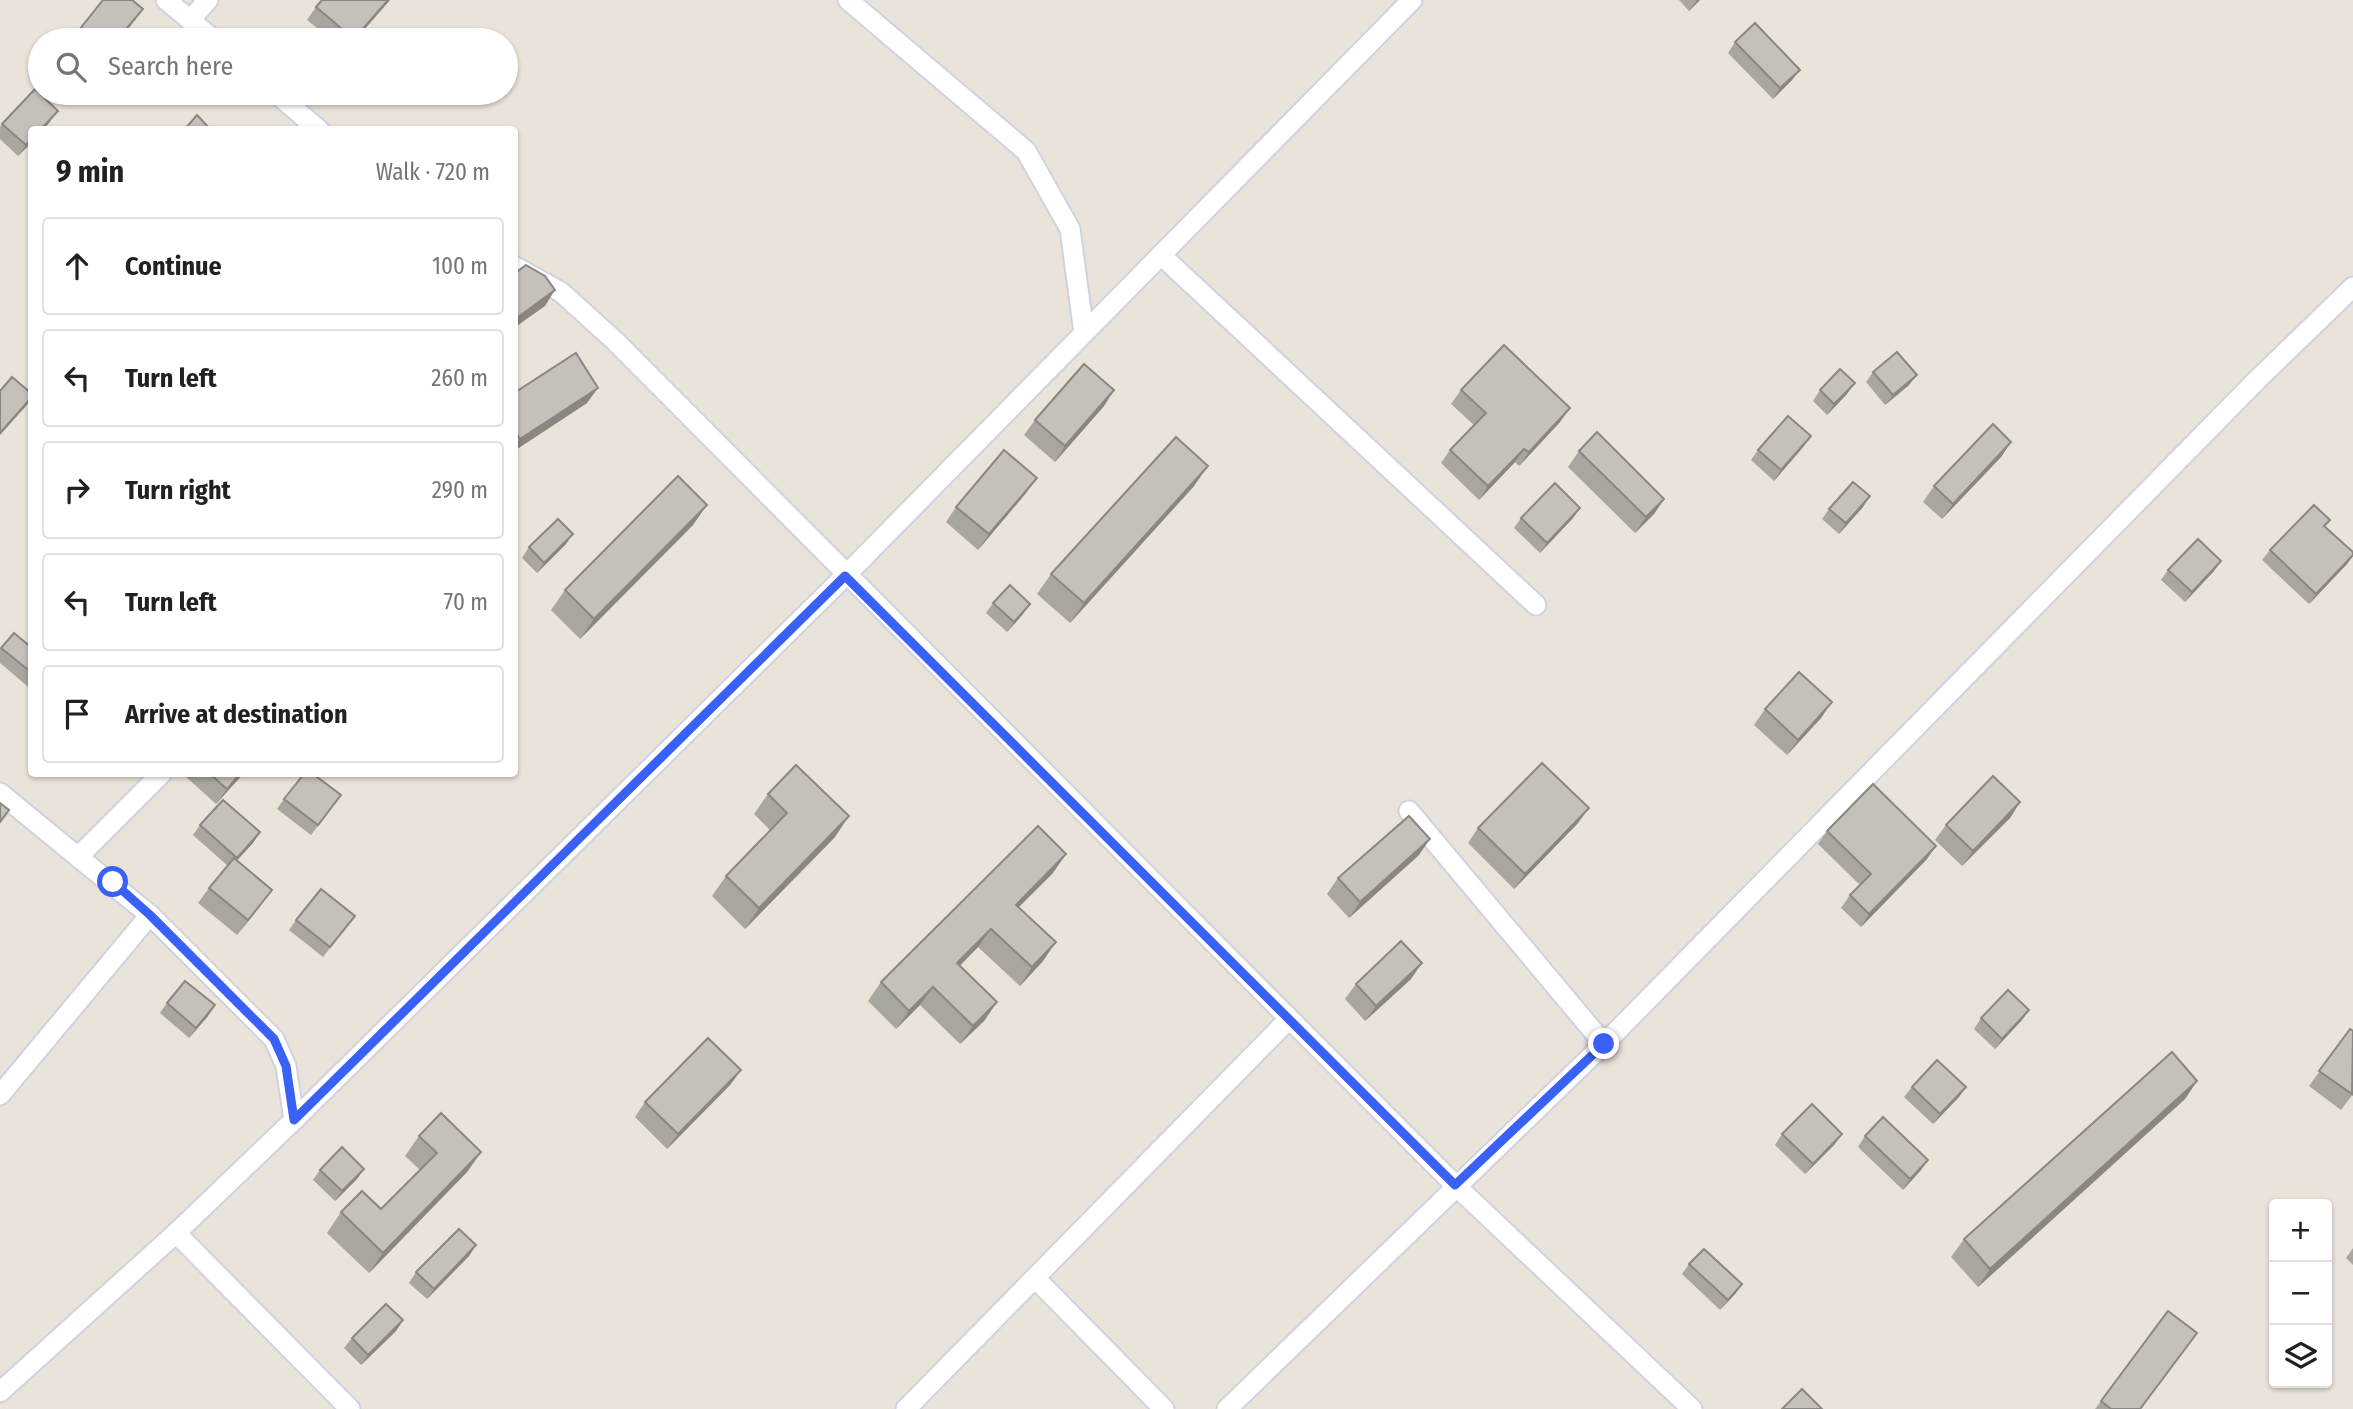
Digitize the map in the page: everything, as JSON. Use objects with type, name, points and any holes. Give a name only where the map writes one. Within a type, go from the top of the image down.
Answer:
[{"type":"street","points":[[166,0],[200,28]]},
{"type":"street","points":[[190,20],[208,0]]},
{"type":"street","points":[[848,0],[1026,151],[1070,229],[1084,333]]},
{"type":"street","points":[[0,1392],[176,1233],[294,1120],[845,576],[1412,0]]},
{"type":"street","points":[[289,105],[314,126]]},
{"type":"street","points":[[1161,255],[1536,605]]},
{"type":"street","points":[[518,268],[561,292],[615,341],[845,576],[1455,1185],[1692,1409]]},
{"type":"street","points":[[1227,1409],[1455,1185],[1604,1044],[2239,398],[2353,286]]},
{"type":"street","points":[[78,857],[158,777]]},
{"type":"street","points":[[0,793],[150,915],[274,1039],[286,1066],[294,1120]]},
{"type":"street","points":[[1409,811],[1604,1044]]},
{"type":"street","points":[[0,1095],[150,915]]},
{"type":"street","points":[[906,1409],[1289,1019]]},
{"type":"street","points":[[176,1233],[350,1409]]},
{"type":"street","points":[[1035,1278],[1164,1409]]},
{"type":"street","points":[[0,1404],[5,1409]]},
{"type":"building","points":[[103,0],[132,0],[143,9],[127,28],[81,28]]},
{"type":"building","points":[[322,0],[388,0],[364,28],[341,28],[316,7]]},
{"type":"building","points":[[1755,23],[1800,70],[1780,88],[1735,42]]},
{"type":"building","points":[[28,96],[28,105],[52,105],[58,111],[44,126],[28,126],[26,145],[2,124]]},
{"type":"building","points":[[197,115],[207,126],[187,126]]},
{"type":"building","points":[[526,265],[545,276],[555,290],[518,317],[518,271]]},
{"type":"building","points":[[1504,345],[1570,408],[1529,452],[1524,449],[1488,486],[1450,450],[1486,413],[1461,390]]},
{"type":"building","points":[[1897,352],[1917,375],[1893,395],[1873,372]]},
{"type":"building","points":[[576,353],[598,388],[520,439],[518,390]]},
{"type":"building","points":[[1084,364],[1114,390],[1065,446],[1035,420]]},
{"type":"building","points":[[1840,369],[1855,383],[1834,404],[1820,390]]},
{"type":"building","points":[[12,377],[28,391],[28,402],[0,433],[0,391]]},
{"type":"building","points":[[1788,416],[1811,436],[1781,470],[1758,450]]},
{"type":"building","points":[[1993,424],[2011,442],[1953,504],[1934,486]]},
{"type":"building","points":[[1597,432],[1664,499],[1646,517],[1579,451]]},
{"type":"building","points":[[1176,437],[1208,466],[1084,603],[1051,574]]},
{"type":"building","points":[[1004,450],[1037,478],[989,534],[956,507]]},
{"type":"building","points":[[678,476],[707,505],[594,619],[565,590]]},
{"type":"building","points":[[1853,482],[1870,496],[1846,523],[1829,509]]},
{"type":"building","points":[[1555,483],[1580,508],[1547,543],[1521,518]]},
{"type":"building","points":[[2314,505],[2330,520],[2324,526],[2353,552],[2316,594],[2270,550]]},
{"type":"building","points":[[558,519],[573,534],[544,563],[529,547]]},
{"type":"building","points":[[2198,539],[2221,561],[2192,592],[2168,570]]},
{"type":"building","points":[[1010,585],[1030,604],[1014,622],[993,603]]},
{"type":"building","points":[[14,633],[28,645],[28,670],[1,648]]},
{"type":"building","points":[[1799,672],[1832,702],[1798,740],[1765,709]]},
{"type":"building","points":[[1542,763],[1589,808],[1525,874],[1478,828]]},
{"type":"building","points":[[796,765],[849,816],[759,908],[726,876],[787,813],[768,794]]},
{"type":"building","points":[[1993,776],[2020,802],[1973,851],[1946,825]]},
{"type":"building","points":[[213,777],[237,777],[227,789]]},
{"type":"building","points":[[302,777],[317,777],[341,795],[318,825],[284,799]]},
{"type":"building","points":[[1873,784],[1936,846],[1869,914],[1850,895],[1871,874],[1827,831]]},
{"type":"building","points":[[223,800],[260,832],[237,858],[200,825]]},
{"type":"building","points":[[0,803],[9,810],[0,822]]},
{"type":"building","points":[[1409,816],[1430,839],[1360,902],[1338,878]]},
{"type":"building","points":[[1038,826],[1066,854],[1016,905],[1056,942],[1032,967],[991,929],[957,963],[997,1002],[973,1026],[933,987],[909,1011],[881,982]]},
{"type":"building","points":[[234,858],[272,890],[248,920],[209,888]]},
{"type":"building","points":[[321,889],[355,916],[330,947],[296,920]]},
{"type":"building","points":[[1401,941],[1422,963],[1376,1006],[1356,984]]},
{"type":"building","points":[[185,981],[215,1005],[196,1028],[167,1003]]},
{"type":"building","points":[[2008,990],[2029,1010],[2002,1039],[1981,1018]]},
{"type":"building","points":[[2350,1029],[2353,1031],[2352,1094],[2319,1071]]},
{"type":"building","points":[[708,1038],[741,1070],[678,1134],[645,1102]]},
{"type":"building","points":[[2172,1052],[2197,1081],[1990,1269],[1964,1239]]},
{"type":"building","points":[[1937,1060],[1966,1087],[1940,1114],[1912,1087]]},
{"type":"building","points":[[1812,1104],[1842,1134],[1813,1164],[1782,1134]]},
{"type":"building","points":[[441,1113],[481,1152],[383,1253],[341,1212],[362,1191],[381,1209],[437,1153],[419,1136]]},
{"type":"building","points":[[1883,1117],[1928,1160],[1910,1179],[1865,1136]]},
{"type":"building","points":[[342,1147],[364,1169],[342,1191],[320,1170]]},
{"type":"building","points":[[459,1229],[476,1245],[434,1289],[416,1272]]},
{"type":"building","points":[[1704,1249],[1742,1284],[1728,1300],[1689,1264]]},
{"type":"building","points":[[386,1304],[403,1320],[368,1355],[352,1338]]},
{"type":"building","points":[[2168,1311],[2197,1333],[2140,1409],[2111,1409],[2101,1401]]},
{"type":"building","points":[[1802,1389],[1822,1409],[1782,1409]]},
{"type":"route","points":[[113,882],[150,915],[274,1039],[286,1066],[294,1120],[845,576],[1455,1185],[1604,1044]]}]
